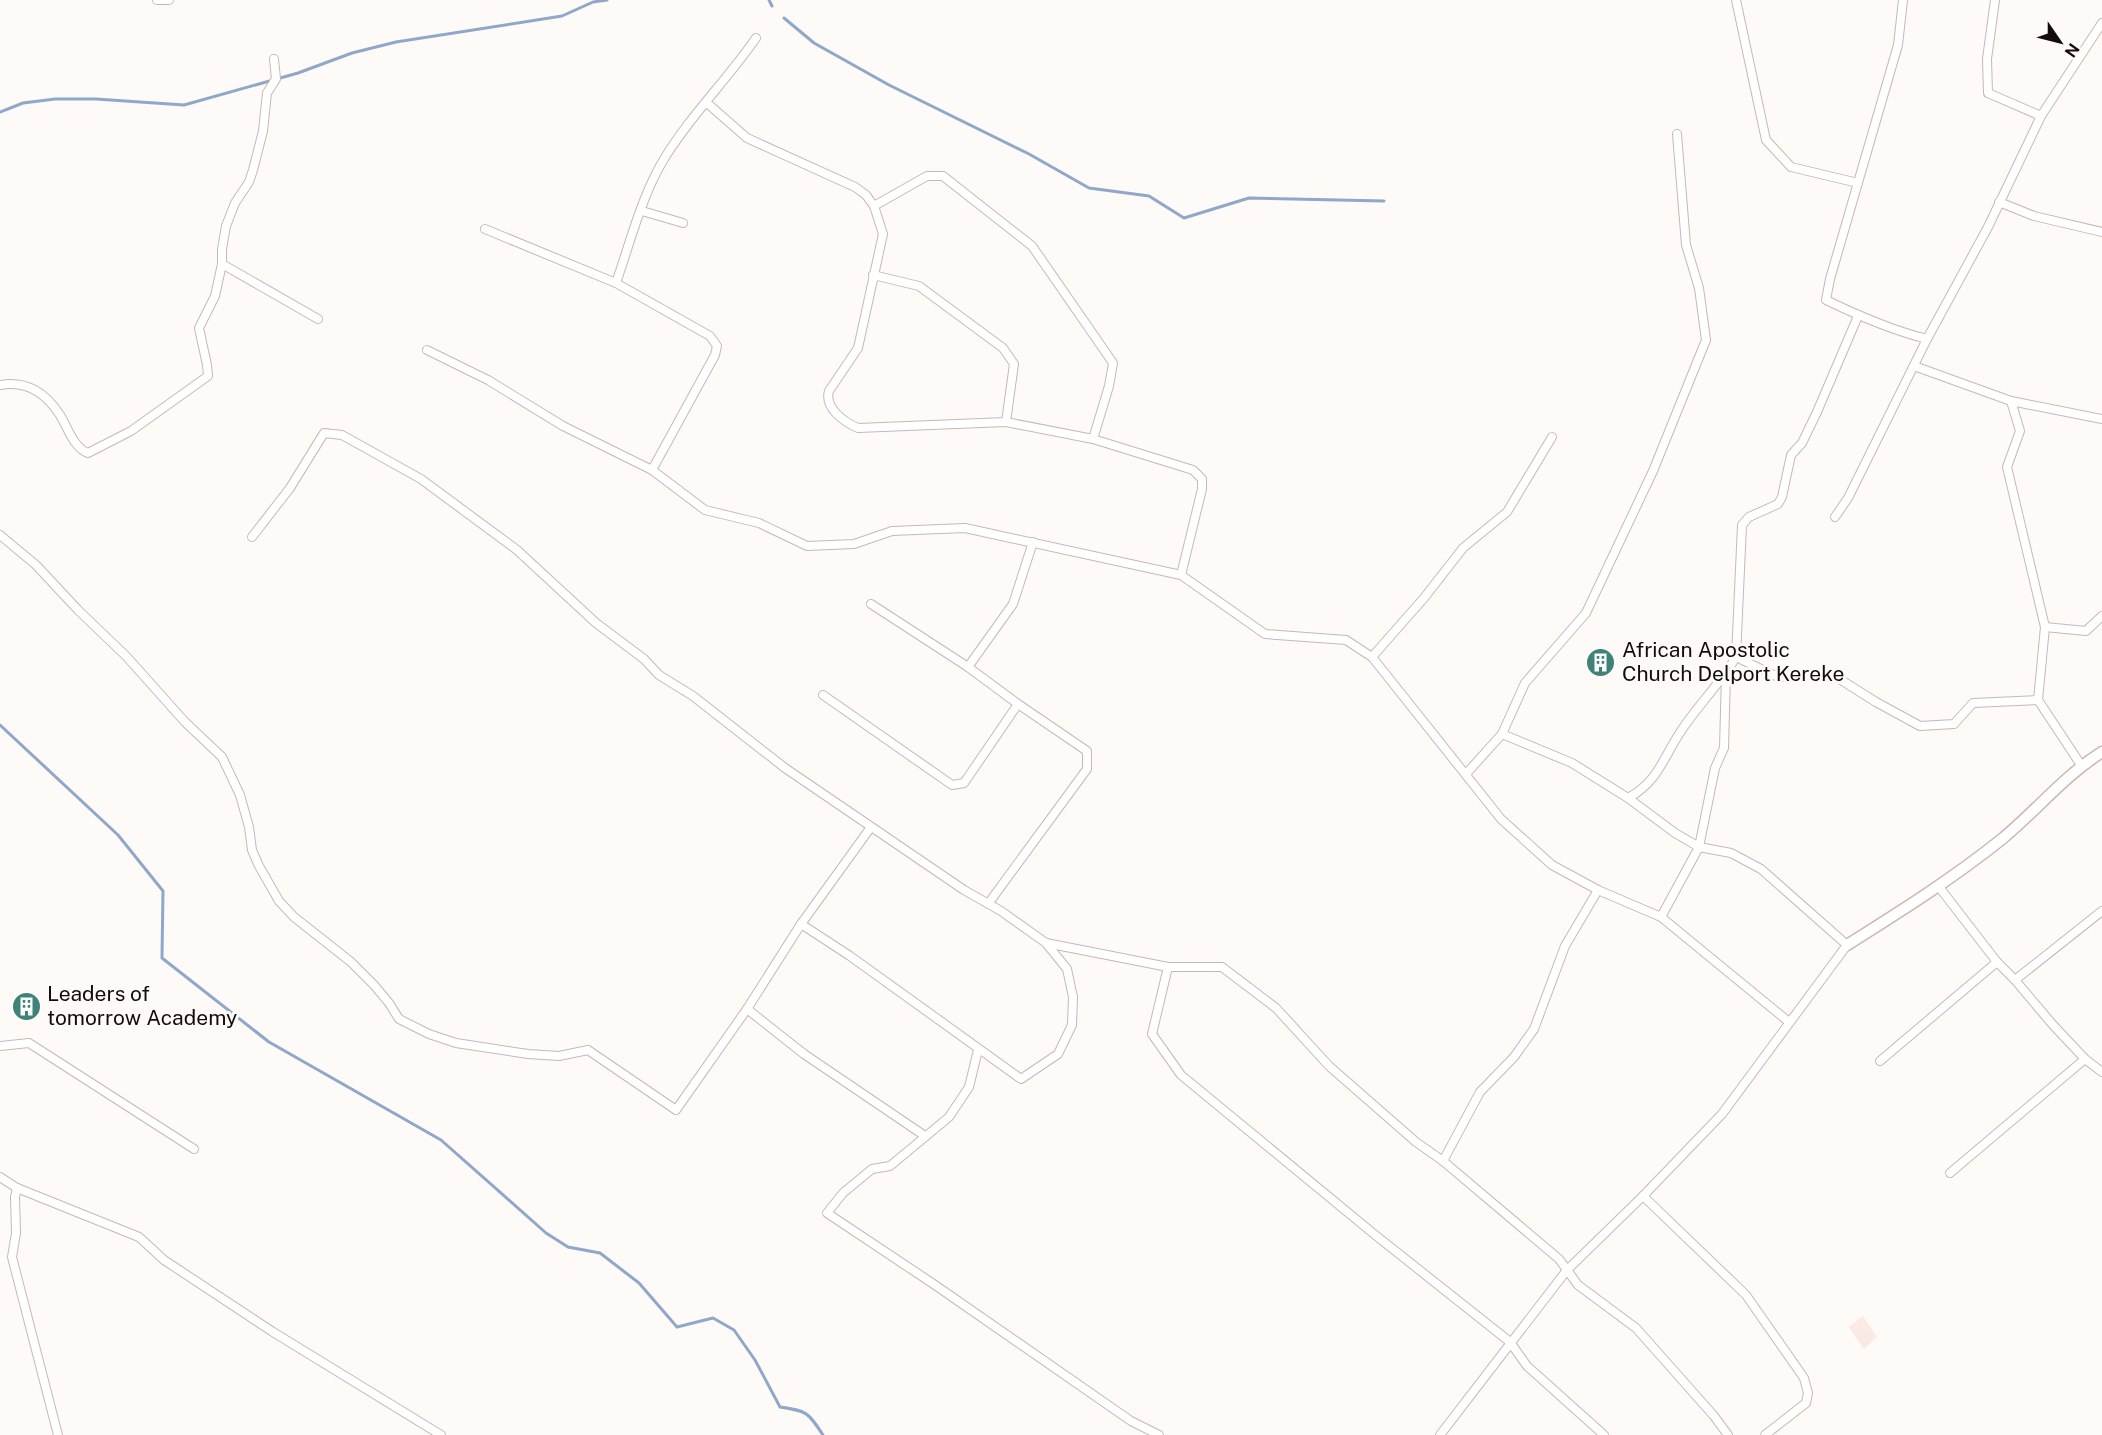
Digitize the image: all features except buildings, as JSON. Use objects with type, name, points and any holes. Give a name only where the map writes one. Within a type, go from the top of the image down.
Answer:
[{"type":"street","points":[[157,0],[169,0]]},
{"type":"street","points":[[1736,0],[1767,140],[1791,168],[1858,183]]},
{"type":"street","points":[[1903,0],[1898,45],[1830,279],[1826,300],[1858,316],[1927,339]]},
{"type":"street","points":[[1995,0],[1987,59],[1988,93],[2042,116]]},
{"type":"street","points":[[1835,517],[1848,498],[1927,339],[1988,227],[2042,116],[2102,23]]},
{"type":"street","points":[[616,283],[663,161],[684,129],[740,62],[756,38]]},
{"type":"street","points":[[0,385],[16,382],[34,390],[59,414],[78,447],[84,452],[92,453],[162,410],[208,376],[199,328],[214,296],[222,264],[226,226],[235,202],[249,182],[253,170],[263,131],[267,93],[276,79],[274,58]]},
{"type":"street","points":[[706,103],[747,138],[855,187],[866,195],[874,206],[883,234],[858,348],[829,391],[827,397],[831,409],[848,424],[858,428],[1006,422],[1093,439],[1193,470],[1202,479],[1202,489],[1181,575]]},
{"type":"street","points":[[1466,774],[1502,734],[1525,683],[1586,613],[1653,471],[1706,340],[1699,288],[1686,245],[1677,134]]},
{"type":"street","points":[[874,206],[927,176],[943,176],[1032,246],[1113,363],[1110,386],[1093,439]]},
{"type":"street","points":[[1999,202],[2034,216],[2102,232]]},
{"type":"street","points":[[642,211],[683,223]]},
{"type":"street","points":[[485,229],[616,283],[710,336],[717,346],[715,355],[652,470]]},
{"type":"street","points":[[222,264],[318,319]]},
{"type":"street","points":[[873,275],[919,286],[1003,348],[1014,364],[1006,422]]},
{"type":"street","points":[[1628,798],[1642,790],[1654,778],[1682,730],[1726,674],[1736,657],[1742,525],[1749,517],[1778,504],[1782,497],[1791,455],[1802,443],[1817,412],[1858,316]]},
{"type":"street","points":[[427,350],[488,380],[563,426],[652,470],[705,510],[759,523],[807,546],[854,544],[892,531],[965,528],[1181,575],[1265,634],[1346,640],[1372,657],[1501,819],[1552,865],[1598,890],[1661,917],[1789,1022]]},
{"type":"street","points":[[1914,366],[2012,401],[2102,419]]},
{"type":"street","points":[[2012,401],[2020,431],[2007,466],[2045,627],[2038,700],[2081,765]]},
{"type":"street","points":[[252,537],[290,488],[324,432],[342,435],[421,479],[517,550],[596,623],[644,659],[659,675],[693,696],[768,756],[1046,943],[1066,969],[1072,997],[1072,1025],[1059,1054],[1021,1079],[850,956],[801,924]]},
{"type":"street","points":[[1372,657],[1424,598],[1463,548],[1507,512],[1552,437]]},
{"type":"street","points":[[0,535],[36,565],[126,656],[185,722],[222,757],[240,795],[249,826],[252,850],[279,901],[294,917],[351,962],[389,1003],[399,1020],[429,1034],[456,1043],[528,1054],[559,1056],[588,1050],[676,1110],[747,1009],[801,924],[871,827]]},
{"type":"street","points":[[968,666],[1013,604],[1033,543]]},
{"type":"street","points":[[871,603],[968,666],[1018,704],[1087,751],[1087,769],[988,904]]},
{"type":"street","points":[[2045,627],[2086,631],[2102,616]]},
{"type":"street","points":[[1736,657],[1778,677],[1830,673],[1920,726],[1954,724],[1973,703],[2038,700]]},
{"type":"street","points":[[1661,917],[1700,847],[1715,768],[1724,748],[1726,674]]},
{"type":"street","points":[[823,695],[952,785],[964,783],[972,774],[1018,704]]},
{"type":"street","points":[[1502,734],[1572,763],[1628,798],[1670,830],[1700,847],[1731,853],[1761,870],[1847,945]]},
{"type":"street","points":[[1440,1435],[1567,1270],[1722,1114],[1847,945],[1940,887],[2003,837],[2081,765],[2102,752]]},
{"type":"street","points":[[1940,887],[1997,962],[2085,1059],[2102,1072]]},
{"type":"street","points":[[1443,1161],[1480,1092],[1514,1057],[1534,1029],[1565,946],[1598,890]]},
{"type":"street","points":[[2015,980],[2102,911]]},
{"type":"street","points":[[1046,943],[1168,967],[1222,967],[1276,1008],[1329,1066],[1416,1142],[1443,1161],[1559,1259],[1578,1285],[1636,1328],[1728,1435]]},
{"type":"street","points":[[1880,1061],[1997,962]]},
{"type":"street","points":[[1168,967],[1152,1034],[1181,1075],[1374,1234],[1510,1342],[1527,1366],[1604,1435]]},
{"type":"street","points":[[747,1009],[804,1054],[925,1136]]},
{"type":"street","points":[[0,1046],[29,1043],[194,1149]]},
{"type":"street","points":[[978,1050],[969,1087],[949,1117],[890,1167],[873,1169],[843,1192],[827,1213],[1131,1421],[1158,1435]]},
{"type":"street","points":[[1950,1173],[2085,1059]]},
{"type":"street","points":[[0,1177],[17,1188],[139,1237],[164,1260],[241,1311],[441,1435]]},
{"type":"street","points":[[17,1188],[16,1233],[12,1257],[58,1435]]},
{"type":"street","points":[[1643,1196],[1746,1294],[1804,1378],[1808,1393],[1806,1403],[1765,1435]]},
{"type":"shaded area","points":[[1863,1316],[1877,1337],[1864,1349],[1849,1327]]},
{"type":"waterway","points":[[0,112],[23,103],[55,99],[96,99],[184,105],[298,73],[352,53],[396,42],[562,16],[593,2],[607,0]]},
{"type":"waterway","points":[[769,0],[772,6]]},
{"type":"waterway","points":[[784,18],[814,43],[889,85],[1029,154],[1089,188],[1149,196],[1184,218],[1249,198],[1384,201]]},
{"type":"waterway","points":[[0,725],[118,835],[163,891],[162,958],[269,1042],[441,1140],[546,1233],[568,1247],[600,1253],[639,1283],[677,1327],[713,1318],[734,1330],[755,1360],[780,1407],[806,1414],[814,1421],[823,1435]]},
{"type":"place","name":"African Apostolic Church Delport Kereke","points":[[1601,662]]},
{"type":"place","name":"Leaders of tomorrow Academy","points":[[26,1006]]}]
